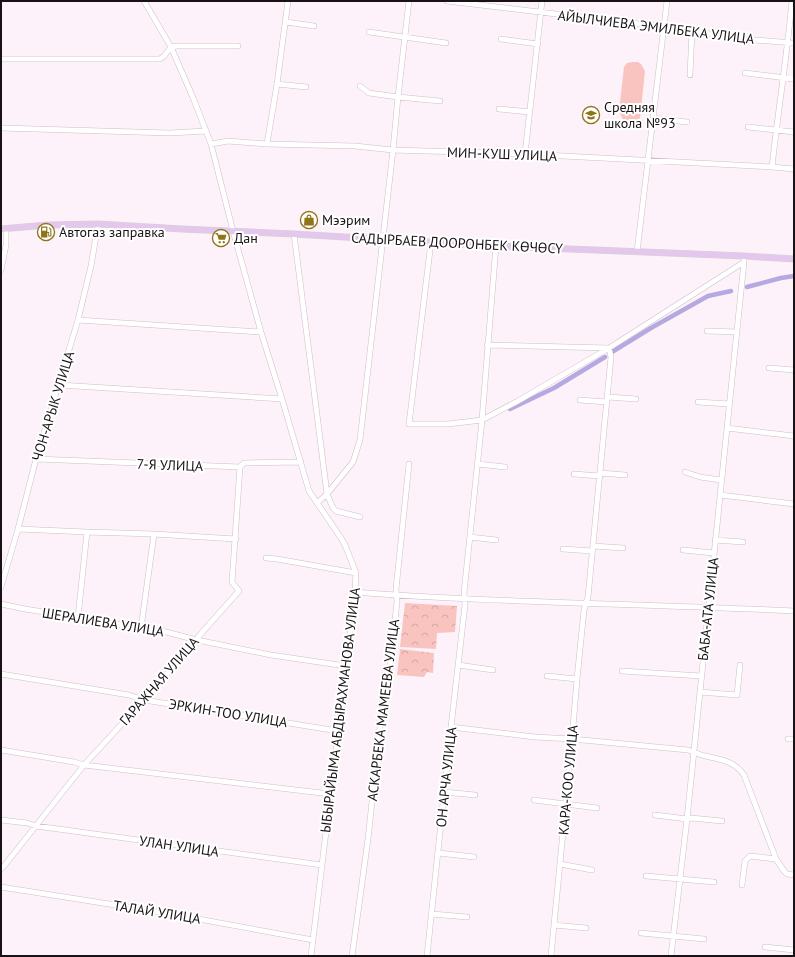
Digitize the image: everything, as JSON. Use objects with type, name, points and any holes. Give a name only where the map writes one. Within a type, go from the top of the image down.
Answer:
[{"type":"main road","name":"САДЫРБАЕВ ДООРОНБЕК КӨЧӨСҮ","points":[[4,229],[47,224],[98,224],[496,246],[637,252],[744,259],[794,259]]},
{"type":"street","name":"ЫБЫРАЙЫМА АБДЫРАХМАНОВА УЛИЦА","points":[[144,1],[171,47],[211,144],[233,232],[261,332],[309,492],[345,545],[356,573],[355,592],[311,956]]},
{"type":"street","points":[[267,144],[288,1]]},
{"type":"street","points":[[317,503],[328,494],[352,462],[360,440],[410,1]]},
{"type":"street","name":"АЙЫЛЧИЕВА ЭМИЛБЕКА УЛИЦА","points":[[447,1],[664,27],[742,39],[794,43]]},
{"type":"street","points":[[525,154],[542,1]]},
{"type":"street","points":[[637,252],[667,1]]},
{"type":"street","points":[[772,167],[792,4]]},
{"type":"street","points":[[286,22],[314,26]]},
{"type":"street","points":[[690,75],[692,31]]},
{"type":"street","points":[[369,32],[446,44]]},
{"type":"street","points":[[501,39],[538,44]]},
{"type":"street","points":[[1,59],[160,59],[171,47],[177,46],[238,46]]},
{"type":"street","points":[[745,73],[794,79]]},
{"type":"street","points":[[277,84],[306,87]]},
{"type":"street","points":[[360,86],[369,93],[440,101]]},
{"type":"street","points":[[499,108],[530,112]]},
{"type":"street","points":[[653,118],[687,122]]},
{"type":"street","points":[[748,127],[794,132]]},
{"type":"street","points":[[1,128],[170,133],[205,130]]},
{"type":"street","name":"МИН-КУШ УЛИЦА","points":[[211,144],[228,141],[267,144],[355,146],[393,150],[525,154],[794,169]]},
{"type":"street","name":"ЧОН-АРЫК УЛИЦА","points":[[1,587],[36,459],[78,320],[91,266],[98,224]]},
{"type":"street","points":[[1,270],[6,245],[4,229]]},
{"type":"street","points":[[294,234],[314,398],[328,494],[333,508],[336,511],[360,517]]},
{"type":"street","points":[[431,242],[409,424],[448,424],[482,420],[518,401],[609,348],[744,259]]},
{"type":"street","name":"ОН АРЧА УЛИЦА","points":[[427,956],[465,606],[464,593],[478,464],[496,246]]},
{"type":"street","name":"БАБА-АТА УЛИЦА","points":[[671,956],[687,819],[744,259]]},
{"type":"street","points":[[78,320],[261,332]]},
{"type":"street","points":[[707,330],[736,332]]},
{"type":"street","points":[[487,345],[609,348]]},
{"type":"street","name":"КАРА-КОО УЛИЦА","points":[[551,956],[577,679],[588,597],[608,400],[612,357],[609,348]]},
{"type":"street","points":[[769,368],[794,370]]},
{"type":"street","points":[[59,385],[282,400]]},
{"type":"street","points":[[580,400],[636,399]]},
{"type":"street","points":[[698,402],[729,404]]},
{"type":"street","points":[[727,428],[794,436]]},
{"type":"street","name":"7-Я УЛИЦА","points":[[36,459],[240,467],[244,463],[301,462]]},
{"type":"street","name":"АСКАРБЕКА МАМЕЕВА УЛИЦА","points":[[352,956],[368,839],[384,690],[389,674],[409,464]]},
{"type":"street","points":[[478,464],[505,467]]},
{"type":"street","name":"ГАРАЖНАЯ УЛИЦА","points":[[1,869],[84,765],[144,700],[239,591],[232,582],[240,467]]},
{"type":"street","points":[[685,472],[700,477],[721,480]]},
{"type":"street","points":[[574,474],[625,475]]},
{"type":"street","points":[[720,495],[794,504]]},
{"type":"street","points":[[18,529],[154,534],[236,539]]},
{"type":"street","points":[[78,617],[87,532]]},
{"type":"street","points":[[141,628],[154,534]]},
{"type":"street","points":[[470,537],[496,540]]},
{"type":"street","points":[[715,540],[743,542]]},
{"type":"street","points":[[563,549],[623,548]]},
{"type":"street","points":[[682,550],[714,553]]},
{"type":"street","points":[[266,558],[356,573]]},
{"type":"street","points":[[355,592],[397,596],[464,599],[794,611]]},
{"type":"street","name":"ШЕРАЛИЕВА УЛИЦА","points":[[1,604],[166,632],[271,655],[346,666]]},
{"type":"street","points":[[458,665],[493,670]]},
{"type":"street","points":[[700,692],[737,695],[740,665]]},
{"type":"street","points":[[622,671],[701,676]]},
{"type":"street","name":"ЭРКИН-ТОО УЛИЦА","points":[[1,674],[130,695],[144,700],[338,731]]},
{"type":"street","points":[[547,676],[577,679]]},
{"type":"street","points":[[451,727],[535,737],[688,750],[704,756],[726,761],[740,770],[744,775],[776,859],[784,872],[794,875]]},
{"type":"street","points":[[788,738],[794,739]]},
{"type":"street","points":[[1,750],[84,765],[330,794]]},
{"type":"street","points":[[444,792],[474,795]]},
{"type":"street","points":[[534,800],[597,808]]},
{"type":"street","points":[[655,816],[722,821]]},
{"type":"street","name":"УЛАН УЛИЦА","points":[[1,820],[322,865]]},
{"type":"street","points":[[439,853],[474,857]]},
{"type":"street","points":[[742,885],[745,861],[750,856],[776,859]]},
{"type":"street","points":[[560,864],[592,870]]},
{"type":"street","points":[[646,876],[714,882]]},
{"type":"street","name":"ТАЛАЙ УЛИЦА","points":[[1,887],[160,912],[313,940]]},
{"type":"street","points":[[432,914],[467,917]]},
{"type":"street","points":[[554,925],[586,928]]},
{"type":"street","points":[[641,933],[704,939]]},
{"type":"street","points":[[765,947],[794,950]]},
{"type":"green space","points":[[638,62],[641,64],[645,71],[640,118],[634,122],[630,122],[623,120],[619,111],[624,67],[627,63]]},
{"type":"green space","points":[[405,603],[457,606],[455,632],[437,633],[436,649],[400,647]]},
{"type":"green space","points":[[400,649],[434,653],[433,673],[427,672],[424,677],[397,675]]},
{"type":"waterway","points":[[747,287],[794,276]]},
{"type":"waterway","points":[[612,352],[708,296],[731,291]]},
{"type":"waterway","points":[[510,409],[554,388],[605,357]]},
{"type":"place","name":"Средняя школа №93","points":[[591,115]]},
{"type":"place","name":"Мээрим","points":[[309,220]]},
{"type":"place","name":"Автогаз заправка","points":[[46,232]]},
{"type":"place","name":"Дан","points":[[221,238]]}]
